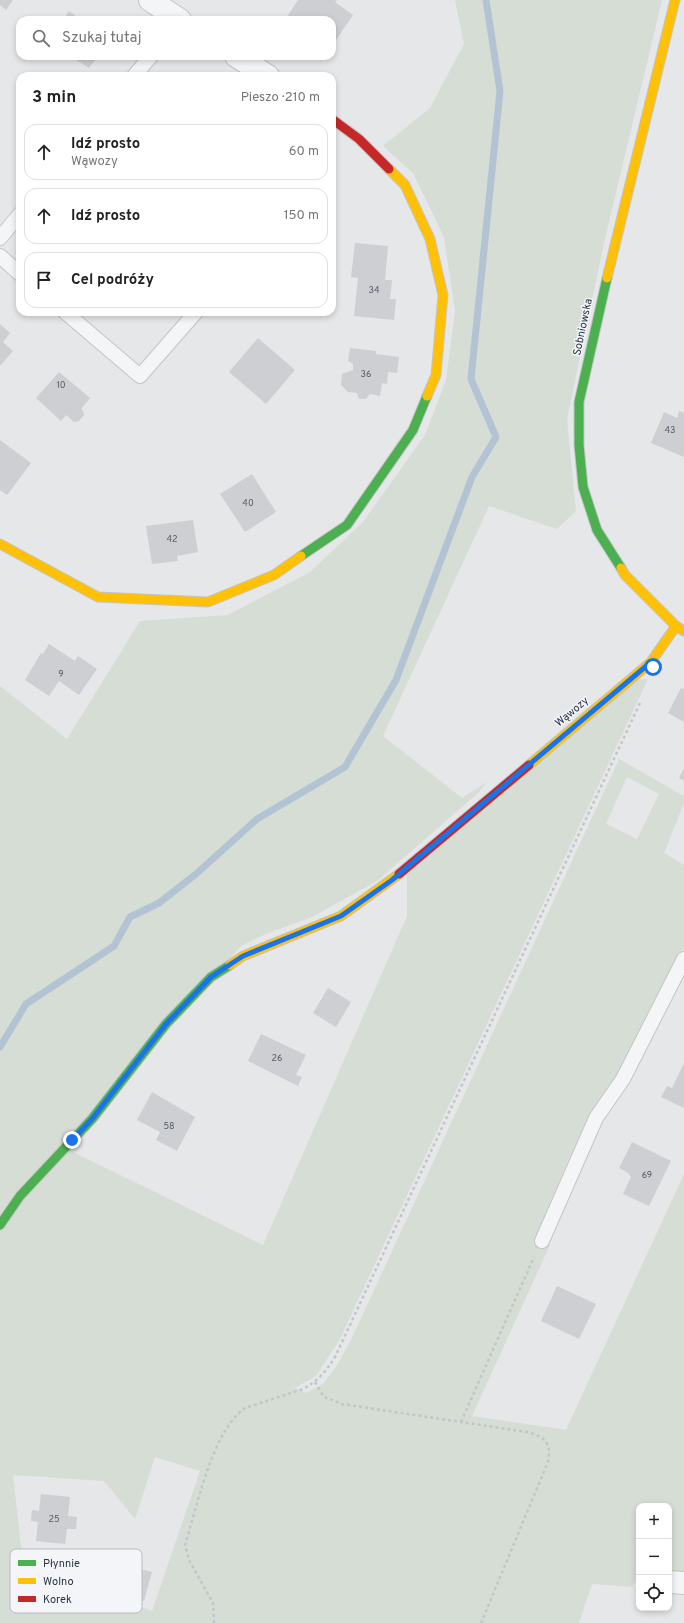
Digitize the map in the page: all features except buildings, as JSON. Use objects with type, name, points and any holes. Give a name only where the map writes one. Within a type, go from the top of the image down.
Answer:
[{"type":"street","points":[[150,0],[174,16]]},
{"type":"street","name":"Sobniowska","points":[[675,0],[596,321],[579,402],[579,445],[584,488],[597,530],[626,575],[680,629]]},
{"type":"street","points":[[242,60],[262,72]]},
{"type":"street","points":[[0,544],[98,597],[208,602],[274,575],[347,525],[413,430],[436,375],[443,295],[430,239],[404,185],[359,139],[336,122]]},
{"type":"street","name":"Wąwozy","points":[[0,1225],[20,1196],[92,1119],[166,1024],[211,977],[243,956],[341,916],[392,880],[651,662],[680,629]]},
{"type":"street","points":[[672,1582],[684,1583]]},
{"type":"lane","points":[[137,72],[148,60]]},
{"type":"lane","points":[[0,238],[16,219]]},
{"type":"lane","points":[[0,256],[16,270]]},
{"type":"lane","points":[[70,316],[140,376],[192,316]]},
{"type":"lane","points":[[542,1240],[596,1118],[623,1079],[684,959]]},
{"type":"path","points":[[214,1623],[213,1603],[188,1560],[186,1545],[215,1450],[231,1421],[238,1413],[245,1408],[303,1390],[315,1382],[327,1369],[338,1350],[644,696]]},
{"type":"path","points":[[461,1422],[542,1240]]},
{"type":"path","points":[[315,1382],[319,1392],[330,1401],[534,1434],[541,1437],[546,1442],[550,1453],[541,1480],[509,1552],[482,1623]]},
{"type":"shaded area","points":[[455,0],[662,0],[604,243],[567,419],[576,511],[557,529],[489,506],[383,736],[462,798],[487,782],[478,793],[377,881],[310,918],[268,933],[241,946],[65,1148],[263,1245],[407,916],[407,873],[636,680],[648,679],[340,1339],[316,1376],[295,1388],[306,1393],[323,1384],[336,1367],[352,1338],[619,759],[684,796],[684,803],[664,853],[684,865],[684,948],[619,1073],[594,1108],[574,1149],[538,1231],[550,1245],[472,1416],[566,1430],[684,1174],[684,1573],[672,1573],[672,1503],[636,1503],[636,1580],[632,1587],[592,1584],[579,1623],[0,1623],[0,686],[67,739],[140,621],[228,615],[310,572],[363,522],[425,435],[446,380],[455,311],[444,237],[413,173],[383,146],[430,108],[464,44]],"holes":[[[627,777],[659,794],[637,839],[606,824]],[[155,1457],[200,1471],[152,1611],[142,1607],[142,1613],[10,1613],[10,1549],[21,1549],[13,1475],[104,1481],[135,1519]]]},
{"type":"waterway","points":[[0,1047],[26,1004],[114,946],[130,917],[159,903],[196,874],[257,819],[345,767],[396,680],[472,477],[496,437],[471,379],[500,91],[486,0]]},
{"type":"traffic: fast","points":[[607,278],[579,402],[579,445],[583,487],[597,530],[621,568]]},
{"type":"traffic: fast","points":[[301,556],[347,525],[413,430],[427,396]]},
{"type":"traffic: fast","points":[[0,1225],[20,1196],[92,1119],[166,1024],[211,977],[230,965]]},
{"type":"traffic: slow","points":[[607,278],[675,0]]},
{"type":"traffic: slow","points":[[389,169],[405,185],[430,239],[443,295],[436,375],[427,396]]},
{"type":"traffic: slow","points":[[0,544],[98,597],[208,602],[274,575],[301,556]]},
{"type":"traffic: slow","points":[[621,568],[625,575],[676,626],[684,631]]},
{"type":"traffic: slow","points":[[529,765],[651,662],[676,626]]},
{"type":"traffic: slow","points":[[230,965],[243,956],[341,916],[399,874]]},
{"type":"traffic: jam","points":[[336,122],[359,139],[389,169]]},
{"type":"traffic: jam","points":[[399,874],[529,765]]},
{"type":"route","points":[[72,1140],[92,1119],[166,1024],[211,977],[243,956],[341,916],[392,880],[651,662],[653,667]]}]
